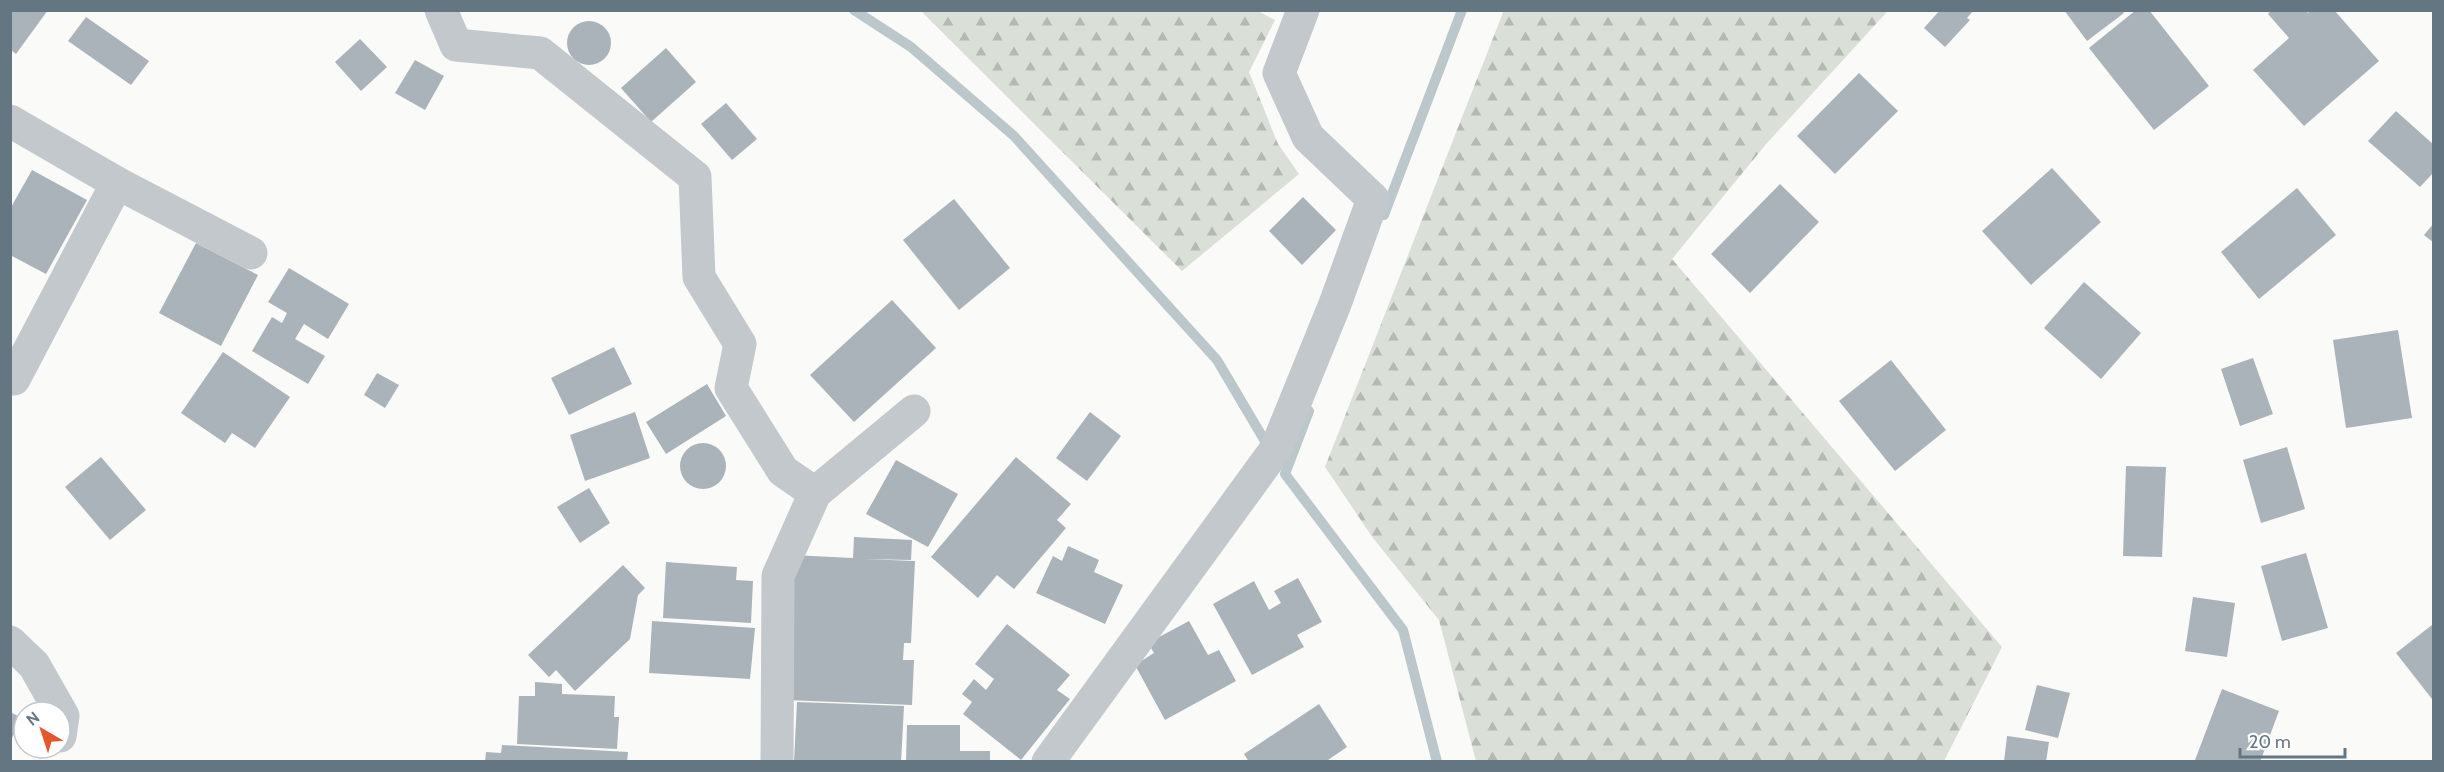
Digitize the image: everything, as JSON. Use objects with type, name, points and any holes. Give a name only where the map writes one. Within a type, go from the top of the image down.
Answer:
[{"type":"street","points":[[441,10],[456,45],[540,53],[695,177],[699,277],[740,344],[731,388],[783,471],[815,493]]},
{"type":"street","points":[[1048,762],[1272,453],[1335,304],[1373,200],[1308,137],[1279,73],[1303,10]]},
{"type":"street","points":[[10,121],[117,183],[250,253]]},
{"type":"street","points":[[14,380],[117,183]]},
{"type":"street","points":[[777,762],[778,576],[815,493],[914,411]]},
{"type":"street","points":[[10,642],[34,665],[54,700]]},
{"type":"green space","points":[[1504,10],[1885,11],[1886,13],[1767,143],[1672,259],[2002,647],[1944,761],[1476,761],[1439,620],[1373,538],[1325,467]]},
{"type":"green space","points":[[921,11],[1258,11],[1275,20],[1249,72],[1278,144],[1299,174],[1182,271]]},
{"type":"building","points":[[10,10],[48,10],[16,54],[10,49]]},
{"type":"building","points":[[1940,10],[1974,10],[1967,18],[1970,20],[1945,47],[1924,28]]},
{"type":"building","points":[[2064,10],[2122,10],[2124,13],[2087,41]]},
{"type":"building","points":[[2136,10],[2149,10],[2209,86],[2154,130],[2089,48]]},
{"type":"building","points":[[2271,10],[2306,10],[2308,13],[2312,10],[2334,10],[2379,61],[2304,126],[2253,70],[2289,38],[2268,14]]},
{"type":"building","points":[[86,17],[149,61],[131,85],[68,41]]},
{"type":"building","points":[[589,21],[598,22],[605,27],[610,34],[610,52],[605,59],[598,64],[589,65],[580,64],[573,59],[568,52],[567,43],[568,34],[573,27],[580,22]]},
{"type":"building","points":[[360,39],[387,67],[361,91],[335,62]]},
{"type":"building","points":[[666,48],[696,82],[651,122],[621,88]]},
{"type":"building","points":[[415,60],[444,76],[425,110],[395,93]]},
{"type":"building","points":[[1859,73],[1898,111],[1835,174],[1797,136]]},
{"type":"building","points":[[726,103],[757,139],[732,160],[701,124]]},
{"type":"building","points":[[2396,111],[2434,145],[2434,172],[2420,187],[2368,141]]},
{"type":"building","points":[[2052,168],[2101,222],[2031,285],[1982,231]]},
{"type":"building","points":[[32,170],[87,200],[46,274],[10,255],[10,209]]},
{"type":"building","points":[[1780,184],[1819,222],[1750,293],[1711,254]]},
{"type":"building","points":[[2297,188],[2336,235],[2259,299],[2221,252]]},
{"type":"building","points":[[1303,197],[1336,230],[1302,265],[1269,231]]},
{"type":"building","points":[[954,199],[1010,268],[959,310],[903,240]]},
{"type":"building","points":[[2434,223],[2434,243],[2424,235]]},
{"type":"building","points":[[196,243],[258,275],[221,346],[159,313]]},
{"type":"building","points":[[289,268],[349,304],[328,339],[304,324],[295,339],[325,356],[308,384],[252,351],[272,317],[282,323],[287,313],[268,302]]},
{"type":"building","points":[[2084,282],[2141,333],[2101,379],[2044,328]]},
{"type":"building","points":[[892,300],[936,348],[854,422],[810,375]]},
{"type":"building","points":[[2398,330],[2412,418],[2346,428],[2333,340]]},
{"type":"building","points":[[614,347],[632,384],[569,415],[551,378]]},
{"type":"building","points":[[223,352],[290,397],[255,448],[232,433],[225,443],[181,413]]},
{"type":"building","points":[[2253,358],[2273,414],[2240,426],[2221,369]]},
{"type":"building","points":[[1891,360],[1946,430],[1895,471],[1839,401]]},
{"type":"building","points":[[377,373],[399,385],[385,408],[364,395]]},
{"type":"building","points":[[707,384],[726,416],[666,454],[646,422]]},
{"type":"building","points":[[635,412],[650,458],[585,481],[570,435]]},
{"type":"building","points":[[1090,412],[1121,436],[1087,481],[1056,458]]},
{"type":"building","points":[[703,443],[712,444],[720,449],[725,457],[725,475],[720,483],[712,488],[703,489],[694,488],[686,483],[681,475],[680,466],[681,457],[686,449],[694,444]]},
{"type":"building","points":[[2287,447],[2305,509],[2261,523],[2243,460]]},
{"type":"building","points":[[101,457],[146,510],[110,540],[65,487]]},
{"type":"building","points":[[1016,457],[1071,504],[1057,520],[1066,528],[1014,589],[997,575],[978,598],[931,557]]},
{"type":"building","points":[[896,460],[958,494],[928,547],[866,514]]},
{"type":"building","points":[[2126,466],[2166,467],[2162,557],[2123,556]]},
{"type":"building","points":[[589,488],[610,523],[580,543],[557,507]]},
{"type":"building","points":[[854,537],[912,540],[911,560],[862,559],[915,561],[911,643],[904,643],[903,660],[914,660],[912,705],[785,700],[792,555],[853,558]]},
{"type":"building","points":[[1068,546],[1099,560],[1094,572],[1123,585],[1105,624],[1036,593],[1053,556],[1062,561]]},
{"type":"building","points":[[2306,553],[2328,628],[2282,641],[2261,566]]},
{"type":"building","points":[[666,562],[737,567],[736,580],[753,581],[751,623],[663,618]]},
{"type":"building","points":[[623,565],[645,588],[638,595],[630,639],[575,691],[556,670],[549,677],[528,655]]},
{"type":"building","points":[[1298,578],[1322,622],[1297,635],[1304,647],[1252,675],[1213,604],[1254,581],[1269,610],[1281,603],[1274,591]]},
{"type":"building","points":[[2193,597],[2235,603],[2227,657],[2185,651]]},
{"type":"building","points":[[652,621],[755,628],[750,679],[649,673]]},
{"type":"building","points":[[1189,621],[1208,655],[1219,650],[1236,681],[1165,720],[1135,665],[1154,653],[1148,643]]},
{"type":"building","points":[[1007,624],[1070,675],[1057,690],[1070,699],[1021,760],[963,714],[972,702],[962,694],[974,679],[986,690],[994,679],[975,664]]},
{"type":"building","points":[[2432,625],[2434,698],[2432,699],[2396,653]]},
{"type":"building","points":[[535,682],[562,684],[562,694],[615,696],[614,717],[619,717],[617,749],[517,744],[519,696],[535,696]]},
{"type":"building","points":[[2037,685],[2070,693],[2058,738],[2025,730]]},
{"type":"building","points":[[2222,689],[2279,711],[2260,762],[2195,760]]},
{"type":"building","points":[[797,702],[904,706],[901,762],[794,762]]},
{"type":"building","points":[[1319,704],[1347,747],[1325,762],[1249,762],[1244,754]]},
{"type":"building","points":[[10,712],[12,713],[12,738],[10,742]]},
{"type":"building","points":[[907,725],[960,725],[960,751],[990,751],[990,762],[906,762]]},
{"type":"building","points":[[2007,736],[2049,742],[2046,762],[2004,762]]},
{"type":"building","points":[[502,745],[628,752],[627,762],[485,762],[486,752],[501,753]]},
{"type":"waterway","points":[[854,10],[911,47],[1014,136],[1217,360],[1269,448]]},
{"type":"waterway","points":[[1384,215],[1462,10]]},
{"type":"waterway","points":[[1309,411],[1285,474],[1403,630],[1437,762]]}]
